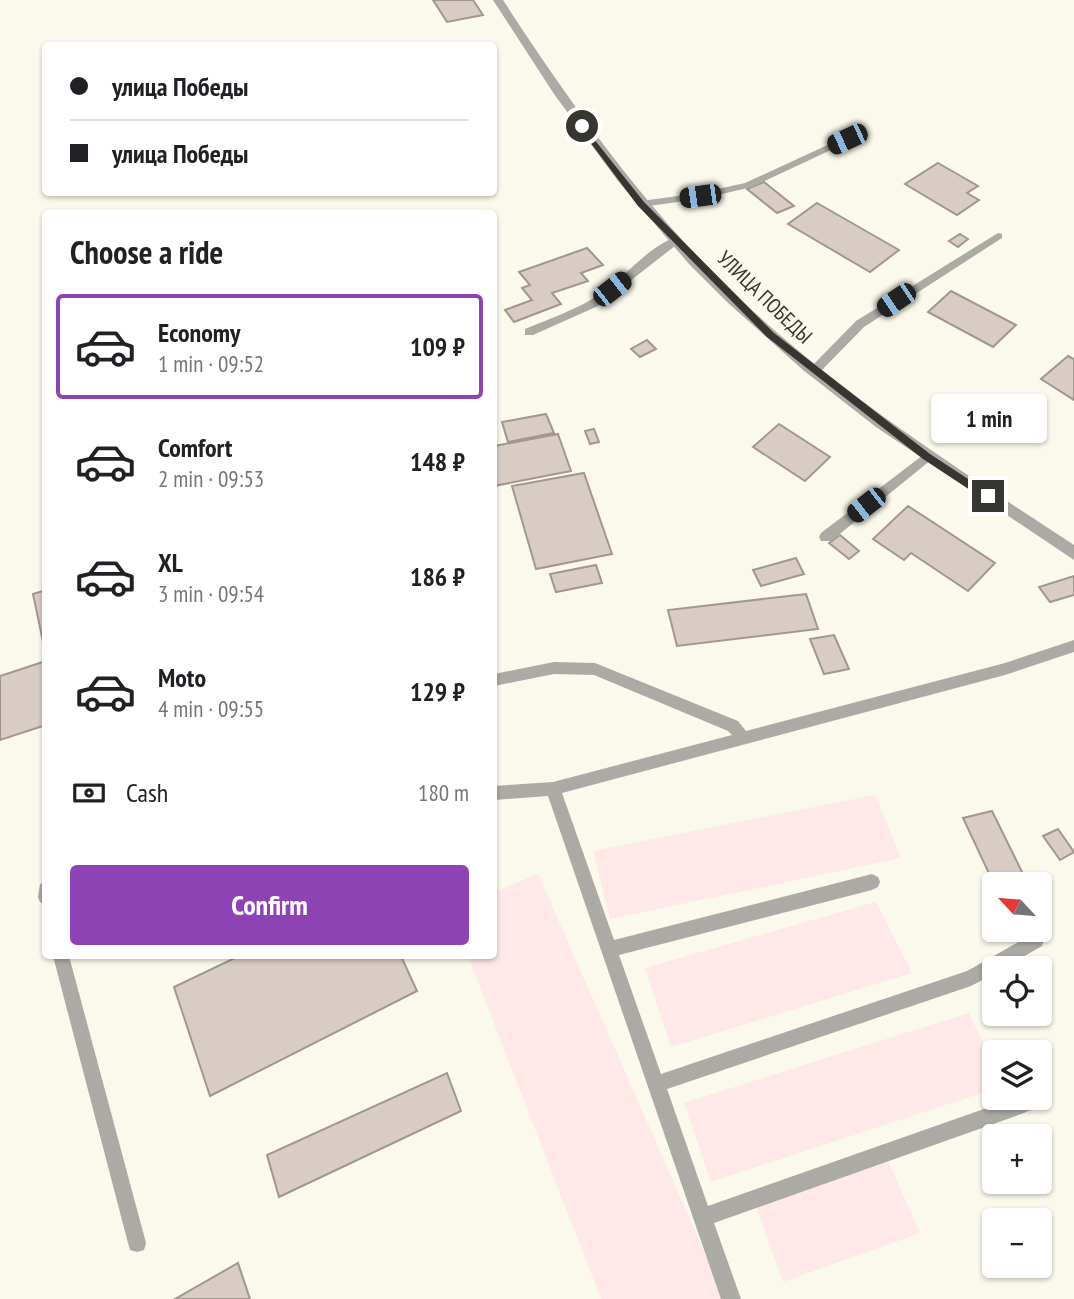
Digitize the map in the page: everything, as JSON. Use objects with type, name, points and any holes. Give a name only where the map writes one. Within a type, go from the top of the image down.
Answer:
[{"type":"street","name":"УЛИЦА ПОБЕДЫ","points":[[498,0],[554,90],[641,204],[771,335],[927,457],[1074,553]]},
{"type":"lane","points":[[641,204],[700,196],[748,185],[847,139]]},
{"type":"lane","points":[[814,371],[860,324],[998,236]]},
{"type":"lane","points":[[529,332],[595,303],[653,252],[676,240]]},
{"type":"lane","points":[[826,537],[927,457]]},
{"type":"lane","points":[[497,793],[553,789],[1006,669],[1074,646]]},
{"type":"lane","points":[[497,679],[554,668],[595,669],[733,726],[744,739]]},
{"type":"lane","points":[[553,789],[731,1299]]},
{"type":"lane","points":[[609,949],[872,882]]},
{"type":"lane","points":[[656,1084],[971,978],[1033,942]]},
{"type":"lane","points":[[62,959],[137,1243]]},
{"type":"lane","points":[[702,1217],[1007,1110]]},
{"type":"shaded area","points":[[875,795],[901,858],[610,919],[593,851]]},
{"type":"shaded area","points":[[538,874],[725,1299],[601,1299],[469,959],[497,959],[497,891]]},
{"type":"shaded area","points":[[876,902],[912,973],[671,1047],[645,968]]},
{"type":"shaded area","points":[[969,1013],[982,1041],[982,1093],[711,1182],[684,1103]]},
{"type":"shaded area","points":[[887,1158],[920,1233],[783,1282],[755,1203]]},
{"type":"building","points":[[433,0],[473,0],[483,15],[447,22]]},
{"type":"building","points":[[938,163],[978,186],[967,193],[979,200],[957,215],[905,184]]},
{"type":"building","points":[[764,182],[794,206],[777,213],[747,189]]},
{"type":"building","points":[[817,203],[899,250],[870,272],[788,224]]},
{"type":"building","points":[[960,234],[968,239],[958,247],[949,241]]},
{"type":"building","points":[[587,248],[603,265],[581,273],[588,281],[552,293],[561,304],[514,322],[505,310],[532,300],[522,288],[530,285],[519,272]]},
{"type":"building","points":[[951,291],[1016,325],[993,347],[928,312]]},
{"type":"building","points":[[647,340],[656,349],[640,357],[631,349]]},
{"type":"building","points":[[1068,356],[1074,359],[1074,400],[1041,379]]},
{"type":"building","points":[[546,414],[554,433],[508,442],[502,422]]},
{"type":"building","points":[[779,424],[830,457],[805,481],[753,447]]},
{"type":"building","points":[[594,429],[599,442],[590,444],[585,431]]},
{"type":"building","points":[[558,434],[571,471],[497,485],[497,445]]},
{"type":"building","points":[[584,473],[612,554],[536,569],[512,486]]},
{"type":"building","points":[[908,506],[995,563],[968,591],[911,553],[904,560],[873,539]]},
{"type":"building","points":[[840,535],[859,551],[849,559],[829,543]]},
{"type":"building","points":[[796,558],[804,574],[761,586],[753,570]]},
{"type":"building","points":[[596,565],[602,583],[556,592],[550,574]]},
{"type":"building","points":[[1074,576],[1074,595],[1050,602],[1039,587]]},
{"type":"building","points":[[42,591],[42,637],[33,594]]},
{"type":"building","points":[[806,594],[818,629],[677,646],[668,610]]},
{"type":"building","points":[[834,635],[849,669],[824,674],[810,639]]},
{"type":"building","points":[[42,662],[42,726],[0,740],[0,676]]},
{"type":"building","points":[[992,811],[1022,872],[988,872],[963,818]]},
{"type":"building","points":[[1058,829],[1074,852],[1060,860],[1043,836]]},
{"type":"building","points":[[233,959],[402,959],[417,991],[210,1096],[174,987]]},
{"type":"building","points":[[447,1073],[461,1111],[279,1197],[267,1155]]},
{"type":"building","points":[[238,1263],[250,1299],[175,1299]]},
{"type":"route","points":[[582,126],[641,204],[771,335],[841,393],[927,457],[988,496]]}]
